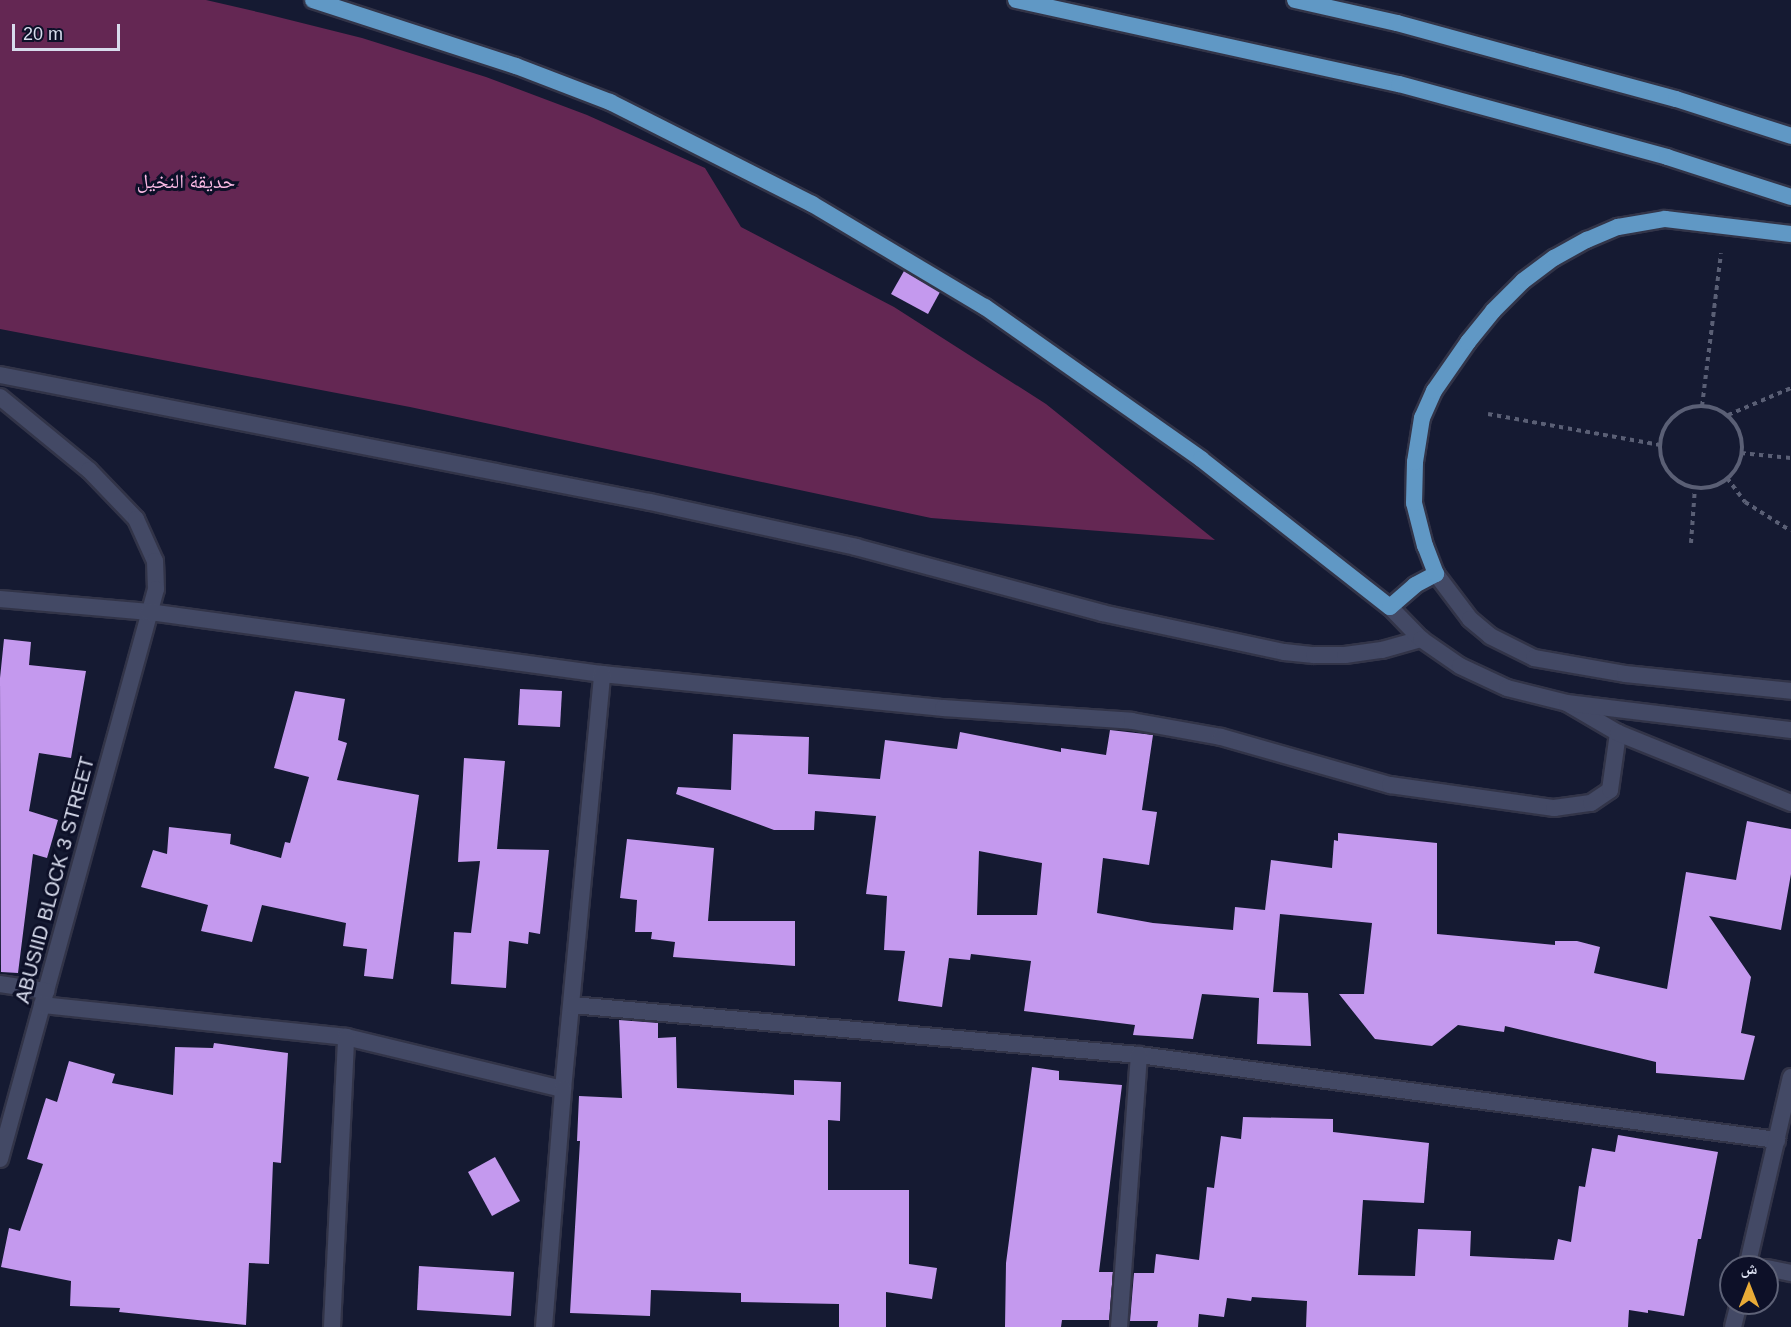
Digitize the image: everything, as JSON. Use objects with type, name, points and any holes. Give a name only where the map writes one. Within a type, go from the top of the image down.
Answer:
[{"type":"highway","points":[[313,0],[516,66],[610,102],[812,204],[985,307],[1201,459],[1390,607],[1409,589],[1436,574],[1425,546],[1414,503],[1415,462],[1422,418],[1434,390],[1493,311],[1523,281],[1554,258],[1587,240],[1618,227],[1665,219],[1791,234]]},
{"type":"highway","points":[[1016,0],[1399,84],[1666,157],[1791,197]]},
{"type":"highway","points":[[1295,0],[1397,23],[1676,99],[1791,136]]},
{"type":"street","points":[[0,375],[776,529],[856,547],[1102,613],[1284,652],[1314,656],[1345,655],[1382,650],[1421,639]]},
{"type":"street","name":"ABUSIID BLOCK 3 STREET","points":[[0,397],[89,470],[136,519],[155,561],[156,589],[0,1159]]},
{"type":"street","points":[[1436,574],[1470,619],[1490,636],[1534,658],[1624,675],[1791,692]]},
{"type":"street","points":[[0,599],[149,612],[602,674],[943,708],[1132,721],[1221,737],[1390,785],[1554,808],[1591,803],[1610,790],[1618,733]]},
{"type":"street","points":[[1390,607],[1421,639],[1460,666],[1507,688],[1567,703],[1791,730]]},
{"type":"street","points":[[544,1327],[563,1089],[602,674]]},
{"type":"street","points":[[1567,703],[1618,733],[1791,803]]},
{"type":"street","points":[[0,984],[44,998],[346,1038],[563,1089]]},
{"type":"street","points":[[572,1005],[1138,1055],[1777,1140]]},
{"type":"street","points":[[332,1327],[346,1038]]},
{"type":"street","points":[[1119,1327],[1138,1055]]},
{"type":"street","points":[[1758,1255],[1777,1140],[1791,1077]]},
{"type":"path","points":[[1702,406],[1718,287],[1723,225]]},
{"type":"path","points":[[1728,416],[1791,388]]},
{"type":"path","points":[[1702,406],[1716,408],[1728,416],[1737,426],[1741,440],[1741,453],[1736,467],[1727,478],[1712,486],[1695,487],[1673,477],[1664,463],[1660,445],[1662,433],[1677,413],[1702,406]]},
{"type":"path","points":[[1488,414],[1660,445]]},
{"type":"path","points":[[1741,453],[1791,458]]},
{"type":"path","points":[[1727,478],[1745,502],[1791,531]]},
{"type":"path","points":[[1691,543],[1695,487]]},
{"type":"green space","name":"حديقة النخيل","points":[[0,0],[206,0],[362,38],[486,77],[587,115],[705,168],[741,227],[894,307],[1046,404],[1215,540],[931,518],[410,407],[0,329]]},
{"type":"building","points":[[904,271],[940,292],[928,314],[891,294]]},
{"type":"building","points":[[4,639],[31,642],[29,665],[86,671],[71,758],[39,753],[29,811],[58,820],[47,858],[33,854],[18,973],[1,972],[0,678]]},
{"type":"building","points":[[520,689],[562,691],[560,727],[518,725]]},
{"type":"building","points":[[295,691],[345,699],[338,740],[347,743],[337,780],[419,795],[393,979],[364,976],[367,949],[343,946],[346,923],[262,905],[252,942],[201,931],[208,905],[141,887],[153,850],[167,854],[169,827],[231,834],[230,844],[281,858],[285,842],[290,843],[309,777],[274,768]]},
{"type":"building","points":[[1110,730],[1153,735],[1142,810],[1157,812],[1149,865],[1103,858],[1097,913],[1153,923],[1233,930],[1235,907],[1265,910],[1271,860],[1332,868],[1334,840],[1338,841],[1338,833],[1437,843],[1437,934],[1555,945],[1555,941],[1577,941],[1600,947],[1594,973],[1667,989],[1686,872],[1736,880],[1747,821],[1791,829],[1791,874],[1781,930],[1709,916],[1751,977],[1741,1033],[1755,1036],[1744,1080],[1656,1073],[1656,1062],[1505,1026],[1504,1032],[1458,1025],[1432,1046],[1375,1039],[1339,994],[1364,994],[1372,923],[1280,914],[1273,992],[1308,993],[1311,1046],[1257,1044],[1259,998],[1202,994],[1193,1039],[1133,1035],[1135,1025],[1024,1011],[1031,961],[971,954],[970,960],[949,958],[942,1007],[898,1001],[905,951],[884,950],[887,896],[866,894],[876,816],[815,811],[814,830],[774,830],[676,794],[678,787],[731,790],[733,734],[809,737],[808,774],[880,779],[885,740],[957,749],[960,732],[1061,752],[1061,748],[1106,755]],"holes":[[[979,851],[1042,863],[1037,915],[977,915]]]},
{"type":"building","points":[[464,758],[505,761],[497,849],[549,850],[540,934],[529,932],[528,944],[509,941],[506,988],[451,984],[454,932],[471,933],[480,861],[458,862]]},
{"type":"building","points":[[627,839],[714,848],[708,921],[795,921],[795,966],[673,957],[675,942],[651,939],[652,932],[635,932],[637,900],[620,898]]},
{"type":"building","points":[[619,1020],[658,1023],[658,1038],[676,1037],[677,1088],[794,1095],[794,1080],[841,1082],[840,1121],[828,1120],[828,1190],[909,1190],[909,1264],[937,1268],[932,1299],[886,1292],[886,1327],[839,1327],[839,1304],[741,1302],[741,1293],[651,1290],[650,1316],[570,1313],[580,1141],[577,1141],[579,1096],[622,1098]]},
{"type":"building","points":[[214,1043],[288,1053],[281,1163],[273,1162],[269,1264],[249,1263],[246,1325],[119,1312],[120,1308],[70,1306],[71,1281],[1,1267],[9,1228],[20,1231],[43,1164],[27,1159],[46,1098],[57,1102],[69,1061],[115,1074],[112,1083],[173,1095],[175,1047],[213,1048]]},
{"type":"building","points":[[1032,1067],[1059,1071],[1059,1080],[1122,1085],[1099,1272],[1113,1272],[1109,1320],[1062,1320],[1061,1327],[1005,1327],[1006,1263]]},
{"type":"building","points":[[1243,1117],[1333,1119],[1333,1132],[1429,1143],[1424,1203],[1363,1200],[1358,1275],[1415,1276],[1418,1229],[1471,1231],[1470,1256],[1554,1260],[1558,1239],[1571,1242],[1579,1186],[1585,1187],[1592,1148],[1615,1152],[1618,1135],[1718,1152],[1701,1239],[1698,1239],[1684,1316],[1648,1310],[1648,1313],[1629,1310],[1628,1327],[1306,1327],[1307,1301],[1252,1297],[1251,1301],[1227,1298],[1224,1317],[1199,1314],[1198,1327],[1157,1327],[1158,1321],[1130,1321],[1134,1273],[1154,1273],[1156,1254],[1199,1260],[1207,1187],[1214,1188],[1221,1136],[1241,1139]]},
{"type":"building","points":[[495,1157],[520,1201],[492,1216],[468,1172]]},
{"type":"building","points":[[419,1266],[514,1272],[511,1316],[417,1310]]}]
